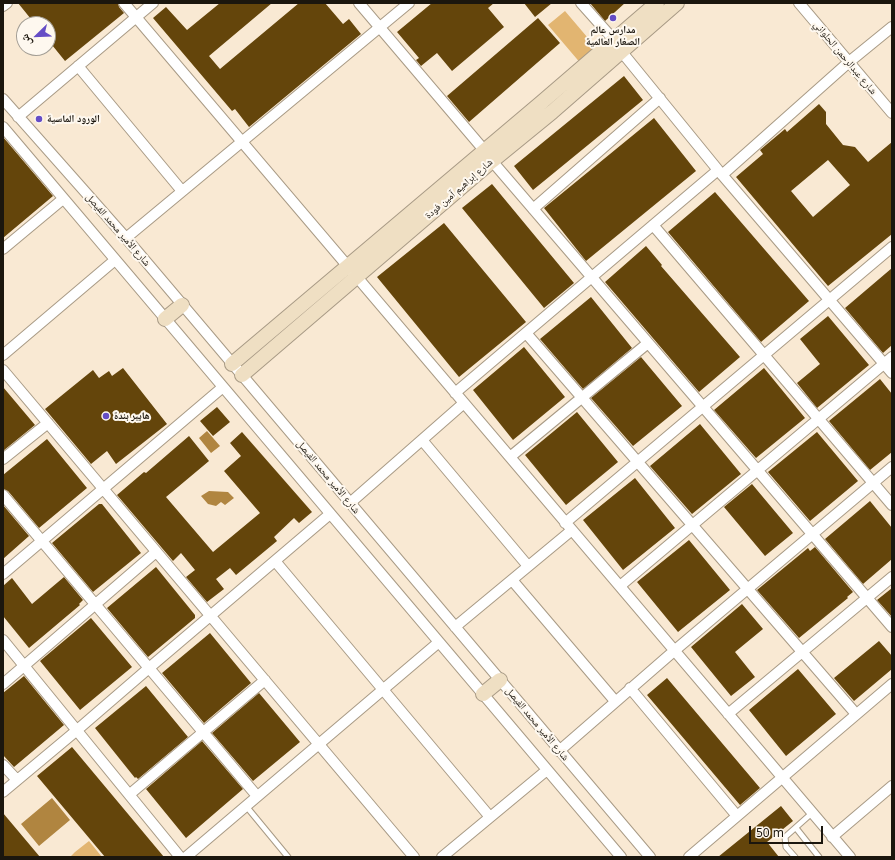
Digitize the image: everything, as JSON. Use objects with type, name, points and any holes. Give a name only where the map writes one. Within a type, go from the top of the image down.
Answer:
[{"type":"street","points":[[3,6],[6,3]]},
{"type":"street","points":[[124,3],[850,857]]},
{"type":"street","points":[[18,117],[153,3]]},
{"type":"street","points":[[359,3],[533,209],[892,627]]},
{"type":"street","points":[[126,238],[409,3]]},
{"type":"street","points":[[582,3],[720,172],[830,300],[888,360],[892,373]]},
{"type":"street","name":"شارع إبراهيم آمين فودة","points":[[232,364],[347,266],[488,156],[547,107],[617,45],[657,3]]},
{"type":"street","name":"شارع إبراهيم آمين فودة","points":[[617,45],[677,3]]},
{"type":"street","name":"شارع عبدالرحمن الحلواني","points":[[799,3],[892,113]]},
{"type":"street","points":[[455,393],[653,225],[720,172],[892,27]]},
{"type":"street","points":[[78,66],[182,191]]},
{"type":"street","points":[[533,209],[660,98]]},
{"type":"street","name":"شارع الأمير محمد الفيصل","points":[[3,100],[126,238],[650,857]]},
{"type":"street","name":"شارع الأمير محمد الفيصل","points":[[4,132],[115,260],[621,857]]},
{"type":"street","name":"شارع إبراهيم آمين فودة","points":[[242,375],[357,277],[488,156]]},
{"type":"street","points":[[3,249],[63,199]]},
{"type":"street","points":[[653,225],[892,505]]},
{"type":"street","points":[[455,627],[528,566],[638,462],[892,247]]},
{"type":"street","points":[[3,354],[115,260]]},
{"type":"street","points":[[311,297],[320,308]]},
{"type":"street","points":[[165,319],[182,305]]},
{"type":"street","points":[[526,333],[856,714]]},
{"type":"street","points":[[510,457],[648,343]]},
{"type":"street","points":[[620,586],[888,360]]},
{"type":"street","points":[[3,370],[414,857]]},
{"type":"street","points":[[3,574],[41,540],[223,387]]},
{"type":"street","points":[[350,503],[464,403]]},
{"type":"street","points":[[3,459],[48,423]]},
{"type":"street","points":[[422,440],[528,566]]},
{"type":"street","points":[[559,751],[674,650],[892,467]]},
{"type":"street","points":[[3,495],[257,796]]},
{"type":"street","points":[[3,792],[330,514]]},
{"type":"street","points":[[3,684],[156,552]]},
{"type":"street","points":[[275,560],[490,817]]},
{"type":"street","points":[[728,714],[892,577]]},
{"type":"street","points":[[512,580],[615,702]]},
{"type":"street","points":[[3,640],[180,857]]},
{"type":"street","points":[[186,857],[439,642]]},
{"type":"street","points":[[130,794],[265,680]]},
{"type":"street","points":[[483,694],[500,680]]},
{"type":"street","points":[[689,857],[892,684]]},
{"type":"street","points":[[630,688],[737,816]]},
{"type":"street","points":[[3,765],[17,780]]},
{"type":"street","points":[[442,857],[547,770]]},
{"type":"street","points":[[832,836],[892,786]]},
{"type":"lane","points":[[246,806],[288,857]]},
{"type":"lane","points":[[795,857],[786,847],[785,837],[812,813]]},
{"type":"lane","points":[[796,828],[819,857]]},
{"type":"shaded area","points":[[565,11],[599,51],[582,65],[548,25]]},
{"type":"shaded area","points":[[207,431],[220,446],[211,453],[199,438]]},
{"type":"shaded area","points":[[209,491],[228,492],[234,498],[225,505],[221,502],[216,506],[208,504],[201,496]]},
{"type":"shaded area","points":[[52,798],[70,820],[39,846],[21,824]]},
{"type":"shaded area","points":[[89,841],[102,857],[70,857],[75,852]]},
{"type":"building","points":[[18,3],[118,3],[119,7],[124,13],[65,61],[56,50],[56,16],[29,16]]},
{"type":"building","points":[[220,3],[272,3],[209,56],[220,69],[299,3],[325,3],[343,24],[349,19],[361,34],[249,127],[235,109],[232,111],[153,18],[166,7],[187,30]]},
{"type":"building","points":[[432,3],[494,3],[488,8],[504,27],[452,71],[437,53],[421,66],[416,60],[419,58],[397,32]]},
{"type":"building","points":[[524,3],[552,3],[535,17]]},
{"type":"building","points":[[590,3],[625,3],[605,21]]},
{"type":"building","points":[[538,18],[560,43],[469,122],[447,96]]},
{"type":"building","points":[[624,76],[643,100],[533,190],[514,166]]},
{"type":"building","points":[[819,104],[826,112],[826,124],[843,145],[855,147],[868,162],[892,142],[892,234],[828,286],[736,177],[763,154],[760,150],[785,129],[787,132]],"holes":[[[828,160],[850,185],[813,217],[791,191]]]},
{"type":"building","points":[[654,118],[696,171],[586,261],[544,208]]},
{"type":"building","points":[[3,137],[53,196],[3,238]]},
{"type":"building","points":[[492,184],[574,283],[544,308],[462,208]]},
{"type":"building","points":[[715,192],[809,301],[761,342],[668,232]]},
{"type":"building","points":[[444,223],[526,322],[459,377],[377,277]]},
{"type":"building","points":[[646,246],[662,265],[661,266],[740,357],[699,392],[605,282]]},
{"type":"building","points":[[892,268],[892,345],[883,353],[845,308]]},
{"type":"building","points":[[591,297],[632,348],[583,389],[540,339]]},
{"type":"building","points":[[828,316],[869,365],[817,408],[797,383],[820,364],[800,339]]},
{"type":"building","points":[[524,347],[565,397],[513,440],[473,390]]},
{"type":"building","points":[[641,357],[682,406],[633,446],[591,398]]},
{"type":"building","name":"هايبر بندة","points":[[123,368],[167,424],[116,464],[107,451],[91,464],[45,409],[93,370],[99,378],[109,371],[112,376]]},
{"type":"building","points":[[764,368],[805,418],[756,458],[714,410]]},
{"type":"building","points":[[880,379],[892,394],[892,452],[870,470],[829,421]]},
{"type":"building","points":[[3,387],[35,425],[3,451]]},
{"type":"building","points":[[217,407],[230,422],[213,436],[200,421]]},
{"type":"building","points":[[577,412],[618,462],[566,505],[525,455]]},
{"type":"building","points":[[700,424],[741,474],[692,514],[650,466]]},
{"type":"building","points":[[242,432],[312,512],[299,523],[294,518],[274,537],[277,541],[236,575],[230,568],[216,579],[224,589],[207,602],[186,577],[195,570],[181,553],[173,561],[117,495],[144,472],[146,473],[189,436],[209,461],[166,497],[213,552],[260,513],[224,471],[241,456],[230,443]]},
{"type":"building","points":[[817,432],[858,481],[810,521],[768,472]]},
{"type":"building","points":[[47,439],[87,488],[39,528],[8,491],[3,489],[3,475]]},
{"type":"building","points":[[635,478],[675,528],[623,570],[583,520]]},
{"type":"building","points":[[752,484],[793,533],[765,556],[724,507]]},
{"type":"building","points":[[870,501],[892,528],[892,559],[863,584],[825,539]]},
{"type":"building","points":[[99,504],[102,504],[141,553],[93,592],[52,543]]},
{"type":"building","points":[[3,505],[29,536],[3,559]]},
{"type":"building","points":[[689,540],[730,590],[678,632],[637,582]]},
{"type":"building","points":[[815,547],[853,592],[847,597],[848,598],[799,638],[757,590],[808,548],[810,551]]},
{"type":"building","points":[[156,567],[195,615],[195,618],[148,657],[107,608]]},
{"type":"building","points":[[64,577],[83,600],[79,604],[80,605],[29,648],[3,616],[3,586],[12,578],[32,604]]},
{"type":"building","points":[[892,588],[892,617],[877,600]]},
{"type":"building","points":[[742,604],[763,629],[735,652],[755,677],[731,696],[691,647]]},
{"type":"building","points":[[91,618],[132,667],[80,710],[40,661]]},
{"type":"building","points":[[210,633],[251,683],[204,723],[162,673]]},
{"type":"building","points":[[879,641],[892,656],[892,669],[854,701],[834,678]]},
{"type":"building","points":[[798,669],[836,714],[786,756],[749,710]]},
{"type":"building","points":[[24,676],[64,725],[14,767],[3,755],[3,693]]},
{"type":"building","points":[[667,678],[760,788],[740,805],[647,695]]},
{"type":"building","points":[[146,686],[188,737],[138,779],[136,777],[135,778],[95,728]]},
{"type":"building","points":[[259,693],[300,742],[253,781],[212,733]]},
{"type":"building","points":[[202,741],[243,789],[186,838],[146,789]]},
{"type":"building","points":[[72,747],[164,857],[105,857],[37,776]]},
{"type":"building","points":[[781,806],[793,821],[767,842],[779,857],[718,857]]},
{"type":"building","points":[[3,813],[40,857],[3,857]]},
{"type":"place","name":"مدارس عالم الصغار العالمية","points":[[613,18]]},
{"type":"place","name":"الورود الماسية","points":[[39,119]]},
{"type":"place","name":"هايبر بندة","points":[[106,416]]}]
